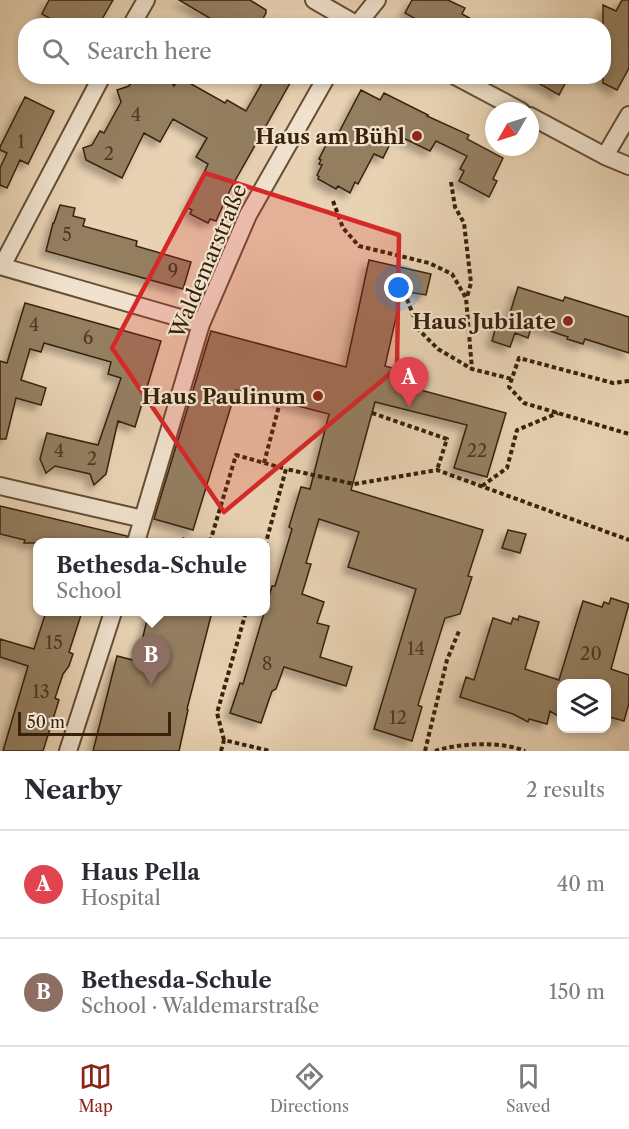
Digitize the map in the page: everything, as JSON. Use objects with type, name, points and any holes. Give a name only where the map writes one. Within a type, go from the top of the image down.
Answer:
[{"type":"street","points":[[136,18],[146,0]]},
{"type":"street","points":[[314,0],[345,18]]},
{"type":"street","points":[[363,18],[377,0]]},
{"type":"street","points":[[98,84],[1,266],[201,324]]},
{"type":"street","name":"Waldemarstraße","points":[[137,538],[201,324],[248,215],[322,84]]},
{"type":"street","points":[[470,84],[504,102]]},
{"type":"street","points":[[606,156],[629,115]]},
{"type":"street","points":[[539,121],[606,156],[629,165]]},
{"type":"street","points":[[0,486],[143,519]]},
{"type":"street","points":[[68,751],[112,616]]},
{"type":"path","points":[[452,182],[455,207],[464,223],[471,283],[466,298],[472,369]]},
{"type":"path","points":[[333,201],[344,228],[358,246],[429,263],[452,274],[466,298]]},
{"type":"path","points":[[407,299],[419,330],[438,349],[472,369],[512,379]]},
{"type":"path","points":[[629,381],[613,383],[519,358],[509,387],[524,403],[629,434]]},
{"type":"path","points":[[264,463],[280,402]]},
{"type":"path","points":[[372,413],[447,439],[437,470]]},
{"type":"path","points":[[482,486],[507,468],[517,430],[559,413]]},
{"type":"path","points":[[211,538],[236,455],[286,470],[354,484],[437,470],[629,540]]},
{"type":"path","points":[[267,538],[286,470]]},
{"type":"path","points":[[221,751],[224,740],[217,713],[245,616]]},
{"type":"path","points":[[425,751],[447,660],[459,631]]},
{"type":"path","points":[[224,740],[270,751]]},
{"type":"path","points":[[435,751],[451,746],[513,746],[525,751]]},
{"type":"highlighted area","points":[[205,173],[399,235],[397,368],[224,512],[112,348]]},
{"type":"building","points":[[49,0],[113,0],[103,18],[49,18],[42,14]]},
{"type":"building","points":[[179,0],[250,0],[266,10],[263,18],[209,18]]},
{"type":"building","points":[[412,0],[448,0],[465,8],[462,14],[469,18],[414,18],[405,13]]},
{"type":"building","points":[[622,0],[629,0],[629,68],[617,90],[605,84],[611,84],[611,18],[603,18],[603,5],[616,11]]},
{"type":"building","points":[[130,84],[173,84],[174,86],[175,84],[191,84],[225,103],[227,100],[246,111],[261,84],[290,84],[231,188],[216,221],[210,219],[208,223],[190,214],[192,210],[188,208],[208,164],[196,157],[207,138],[173,119],[160,142],[144,133],[122,178],[86,160],[83,148],[92,145],[100,131],[104,133],[121,102],[117,90]]},
{"type":"building","points":[[540,84],[565,84],[559,95]]},
{"type":"building","points":[[361,90],[380,100],[384,93],[469,135],[467,139],[485,148],[485,156],[503,158],[493,179],[497,181],[489,197],[459,181],[464,171],[460,169],[467,156],[436,141],[430,151],[395,134],[383,158],[374,154],[358,184],[355,182],[350,193],[338,186],[336,189],[318,179],[317,175],[322,165],[319,164],[321,160],[319,159],[327,143],[330,144],[331,140],[334,142]]},
{"type":"building","points":[[25,97],[54,111],[28,164],[20,160],[7,188],[0,185],[0,168],[7,153],[0,150],[0,147]]},
{"type":"building","points":[[60,205],[75,208],[73,216],[85,219],[83,226],[137,241],[136,246],[191,262],[183,289],[46,251]]},
{"type":"building","points":[[369,260],[431,274],[426,295],[402,291],[385,366],[417,375],[413,388],[506,413],[487,477],[454,468],[467,425],[375,402],[351,490],[483,530],[468,576],[472,577],[460,614],[445,618],[418,705],[422,707],[412,741],[374,729],[416,589],[348,567],[359,532],[319,519],[306,563],[311,564],[302,594],[324,602],[317,623],[329,626],[320,657],[352,667],[346,686],[284,667],[276,689],[272,691],[261,723],[230,713],[240,683],[243,684],[263,616],[270,616],[270,593],[272,586],[275,586],[292,529],[289,527],[301,487],[310,489],[329,414],[236,390],[193,530],[154,519],[211,331],[346,367]]},
{"type":"building","name":"Haus Jubilate","points":[[518,287],[563,301],[565,297],[629,317],[629,353],[585,339],[583,344],[532,325],[528,338],[515,333],[510,347],[492,341],[498,320],[507,323]]},
{"type":"building","points":[[25,303],[161,341],[135,427],[118,421],[106,474],[94,485],[90,474],[55,466],[46,473],[40,459],[47,433],[98,445],[121,378],[108,374],[111,362],[44,343],[41,352],[30,349],[21,380],[46,388],[41,405],[16,398],[6,439],[0,439],[0,361],[7,363]]},
{"type":"building","points":[[0,506],[127,536],[127,538],[33,538],[33,543],[24,543],[25,540],[0,534]]},
{"type":"building","points":[[508,530],[526,534],[520,553],[502,548]]},
{"type":"building","points":[[611,598],[629,604],[611,669],[629,675],[629,703],[624,721],[611,717],[611,679],[559,679],[583,601],[602,607],[604,602],[609,604]]},
{"type":"building","points":[[45,616],[81,616],[69,652],[73,654],[55,698],[59,700],[43,751],[3,751],[28,666],[0,657],[0,639],[34,649]]},
{"type":"building","points":[[148,616],[211,616],[187,709],[179,751],[93,751],[117,656],[137,661]]},
{"type":"building","points":[[519,616],[539,622],[525,669],[557,679],[557,715],[550,711],[547,724],[529,719],[528,722],[513,714],[460,697],[466,677],[474,680],[493,618],[511,624],[513,618],[518,620]]},
{"type":"place","name":"Haus am Bühl","points":[[417,136]]},
{"type":"place","name":"Haus Jubilate","points":[[568,321]]},
{"type":"place","name":"Haus Paulinum","points":[[318,396]]},
{"type":"place","name":"Haus Pella","points":[[409,407]]},
{"type":"place","name":"Bethesda-Schule","points":[[151,685]]}]
